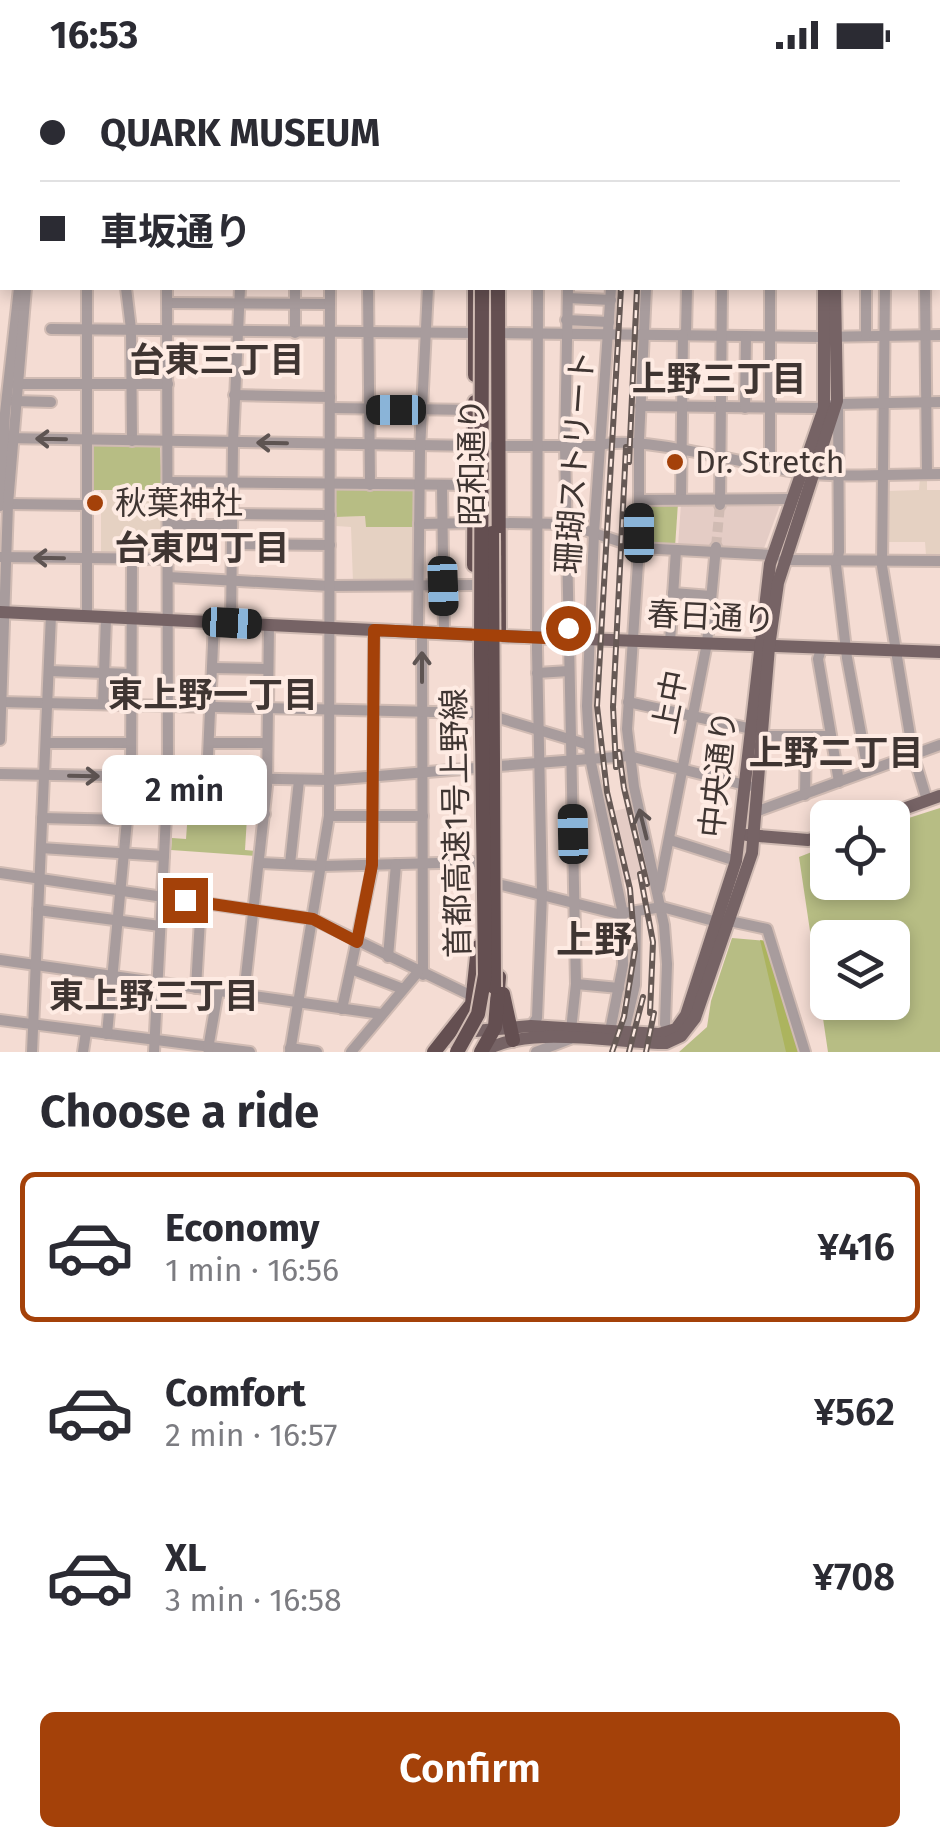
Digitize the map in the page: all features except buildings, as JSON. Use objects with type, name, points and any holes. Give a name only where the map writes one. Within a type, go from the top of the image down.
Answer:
[{"type":"highway","name":"昭和通り","points":[[480,290],[475,329],[476,712],[487,766],[498,884],[499,968],[509,1036]]},
{"type":"highway","name":"首都高速1号上野線","points":[[457,1052],[478,1014],[486,975],[480,290]]},
{"type":"highway","name":"首都高速1号上野線","points":[[468,1052],[488,1011],[495,968],[490,290]]},
{"type":"highway","name":"昭和通り","points":[[487,766],[496,711],[499,636],[498,290]]},
{"type":"highway","points":[[439,1047],[466,1014],[474,997],[478,954],[477,805],[487,766],[483,562]]},
{"type":"highway","points":[[489,942],[488,793],[496,711]]},
{"type":"highway","points":[[482,1052],[509,1036]]},
{"type":"main road","name":"中央通り","points":[[778,558],[834,404],[824,290]]},
{"type":"main road","name":"中央通り","points":[[831,336],[836,290]]},
{"type":"main road","name":"中央通り","points":[[664,1038],[681,1036],[695,1018],[724,922],[752,785],[764,646],[778,558],[793,499],[808,473]]},
{"type":"main road","name":"春日通り","points":[[1,612],[499,636],[537,642],[568,639],[940,652]]},
{"type":"main road","name":"中央通り","points":[[724,922],[748,870],[755,836],[758,811],[752,785]]},
{"type":"main road","points":[[910,807],[934,798]]},
{"type":"main road","points":[[740,835],[810,840]]},
{"type":"main road","points":[[482,1052],[532,1026],[571,1034],[664,1038]]},
{"type":"main road","points":[[439,1047],[460,1033],[509,1036],[618,1032],[664,1038]]},
{"type":"street","points":[[0,740],[6,413],[22,290]]},
{"type":"street","points":[[6,413],[14,401],[22,290]]},
{"type":"street","points":[[87,617],[88,290]]},
{"type":"street","points":[[126,290],[132,330],[132,441]]},
{"type":"street","points":[[154,1046],[168,778],[167,290]]},
{"type":"street","points":[[232,623],[234,395],[240,290]]},
{"type":"street","points":[[294,290],[295,333]]},
{"type":"street","points":[[318,1052],[290,1050],[330,816],[330,290]]},
{"type":"street","points":[[368,290],[370,485]]},
{"type":"street","points":[[351,1052],[380,1014],[420,973],[423,864],[419,485],[428,290]]},
{"type":"street","points":[[532,1026],[537,1018],[542,894],[537,673],[538,290]]},
{"type":"street","points":[[646,290],[629,756],[662,907],[667,964],[664,1038]]},
{"type":"street","points":[[681,500],[688,290]]},
{"type":"street","points":[[721,502],[722,290]]},
{"type":"street","points":[[770,290],[770,467]]},
{"type":"street","points":[[866,290],[866,335]]},
{"type":"street","points":[[885,290],[883,560],[912,754],[934,798]]},
{"type":"street","points":[[925,290],[926,474]]},
{"type":"street","points":[[536,1052],[571,1034],[576,984],[565,446],[568,293],[611,294]]},
{"type":"street","name":"珊瑚ストリート","points":[[611,294],[587,700],[590,758],[622,914],[618,1032]]},
{"type":"street","points":[[168,303],[330,304]]},
{"type":"street","points":[[566,320],[643,335],[940,335]]},
{"type":"street","points":[[0,328],[14,329]]},
{"type":"street","points":[[51,329],[237,333],[426,333],[475,329]]},
{"type":"street","points":[[498,333],[566,334],[609,329]]},
{"type":"street","points":[[745,408],[746,336]]},
{"type":"street","points":[[16,384],[168,384]]},
{"type":"street","points":[[234,395],[330,402],[369,410],[475,410]]},
{"type":"street","points":[[14,401],[51,402]]},
{"type":"street","points":[[640,406],[770,408],[940,402]]},
{"type":"street","points":[[834,404],[840,474],[837,560],[846,650],[868,771]]},
{"type":"street","points":[[8,438],[420,446],[641,444],[808,473],[940,474]]},
{"type":"street","points":[[4,505],[1,472],[8,438]]},
{"type":"street","points":[[168,482],[474,485]]},
{"type":"street","points":[[442,485],[444,633]]},
{"type":"street","points":[[639,500],[793,499]]},
{"type":"street","points":[[4,505],[88,504]]},
{"type":"street","points":[[168,525],[330,515]]},
{"type":"street","points":[[500,522],[567,524],[639,548],[715,550],[778,558],[940,562]]},
{"type":"street","points":[[419,524],[474,523]]},
{"type":"street","points":[[232,544],[330,546]]},
{"type":"street","points":[[670,642],[676,550]]},
{"type":"street","name":"上中","points":[[659,890],[707,644],[715,550]]},
{"type":"street","points":[[2,557],[168,559]]},
{"type":"street","points":[[107,1034],[132,777],[132,558]]},
{"type":"street","points":[[168,577],[330,586],[474,585]]},
{"type":"street","points":[[673,594],[711,596]]},
{"type":"street","points":[[32,1052],[51,615]]},
{"type":"street","points":[[103,704],[106,618]]},
{"type":"street","points":[[214,622],[208,743],[218,814]]},
{"type":"street","points":[[244,995],[265,814],[269,625]]},
{"type":"street","points":[[342,1009],[372,865],[374,630]]},
{"type":"street","points":[[820,649],[818,658],[840,782]]},
{"type":"street","points":[[212,668],[268,669]]},
{"type":"street","points":[[49,671],[131,674]]},
{"type":"street","points":[[537,673],[569,671]]},
{"type":"street","points":[[570,700],[587,700]]},
{"type":"street","points":[[1,702],[476,712]]},
{"type":"street","points":[[628,702],[757,732],[831,736]]},
{"type":"street","points":[[496,711],[589,744]]},
{"type":"street","points":[[805,796],[806,736]]},
{"type":"street","points":[[46,742],[131,743]]},
{"type":"street","points":[[208,743],[267,743]]},
{"type":"street","points":[[758,811],[940,745]]},
{"type":"street","points":[[0,774],[330,780],[629,756],[752,785]]},
{"type":"street","points":[[290,864],[299,780]]},
{"type":"street","points":[[166,813],[265,814]]},
{"type":"street","points":[[330,816],[422,816]]},
{"type":"street","points":[[42,818],[128,820]]},
{"type":"street","points":[[670,840],[736,861]]},
{"type":"street","points":[[41,848],[164,856]]},
{"type":"street","points":[[260,862],[322,866],[478,862]]},
{"type":"street","points":[[388,957],[396,864]]},
{"type":"street","points":[[0,874],[313,919],[474,997]]},
{"type":"street","points":[[498,884],[622,914],[662,907],[724,922],[759,924],[767,929],[805,1052]]},
{"type":"street","points":[[196,988],[201,902]]},
{"type":"street","points":[[38,910],[160,926]]},
{"type":"street","points":[[618,1032],[635,986],[636,913]]},
{"type":"street","points":[[0,960],[380,1014]]},
{"type":"street","points":[[351,968],[402,989]]},
{"type":"street","points":[[576,984],[619,988]]},
{"type":"street","points":[[208,1049],[218,991]]},
{"type":"street","points":[[0,1020],[107,1034],[154,1046],[250,1052]]},
{"type":"street","points":[[83,1052],[86,1032]]},
{"type":"shaded area","points":[[920,478],[927,479],[927,490],[940,490],[940,555],[926,555],[925,542],[886,542],[887,491],[919,490]]},
{"type":"shaded area","points":[[101,490],[162,490],[161,555],[101,554]]},
{"type":"shaded area","points":[[681,504],[780,505],[763,551],[678,546]]},
{"type":"shaded area","points":[[366,516],[366,527],[415,527],[414,582],[353,582],[351,527],[336,526],[336,517]]},
{"type":"shaded area","points":[[636,806],[652,876],[621,883],[605,813]]},
{"type":"green space","points":[[90,445],[160,446],[162,490],[90,490]]},
{"type":"green space","points":[[336,490],[415,490],[415,527],[366,527],[365,516],[336,517]]},
{"type":"green space","points":[[648,503],[678,503],[675,547],[647,545]]},
{"type":"green space","points":[[940,808],[940,1052],[828,1052],[823,1020],[910,1020],[910,920],[810,920],[810,931],[799,857],[810,853],[810,900],[910,900],[910,818]]},
{"type":"green space","points":[[193,815],[247,817],[245,850],[257,851],[256,856],[171,850],[172,838],[186,839]]},
{"type":"green space","points":[[732,938],[766,941],[799,1052],[679,1052],[707,1027],[711,1001]]},
{"type":"green space","points":[[760,940],[766,941],[799,1052],[786,1052]]},
{"type":"tunnel","points":[[716,547],[720,505]]},
{"type":"railway","points":[[612,1052],[624,1017],[635,949],[630,889],[607,792],[597,706],[621,290]]},
{"type":"railway","points":[[629,462],[637,290]]},
{"type":"railway","points":[[616,767],[613,707],[626,447]]},
{"type":"railway","points":[[619,752],[647,884]]},
{"type":"railway","points":[[640,874],[653,942],[650,1013]]},
{"type":"railway","points":[[629,1052],[643,997]]},
{"type":"railway","points":[[646,1052],[654,1013]]},
{"type":"place","name":"Dr. Stretch","points":[[675,462]]},
{"type":"place","name":"秋葉神社","points":[[95,503]]},
{"type":"district","name":"台東三丁目","points":[[217,360]]},
{"type":"district","name":"上野三丁目","points":[[719,379]]},
{"type":"district","name":"台東四丁目","points":[[202,548]]},
{"type":"district","name":"東上野一丁目","points":[[213,695]]},
{"type":"district","name":"上野二丁目","points":[[836,753]]},
{"type":"district","name":"上野","points":[[594,940]]},
{"type":"district","name":"東上野三丁目","points":[[154,996]]},
{"type":"route","points":[[185,900],[313,919],[357,942],[372,865],[374,630],[568,639],[568,628]]}]
